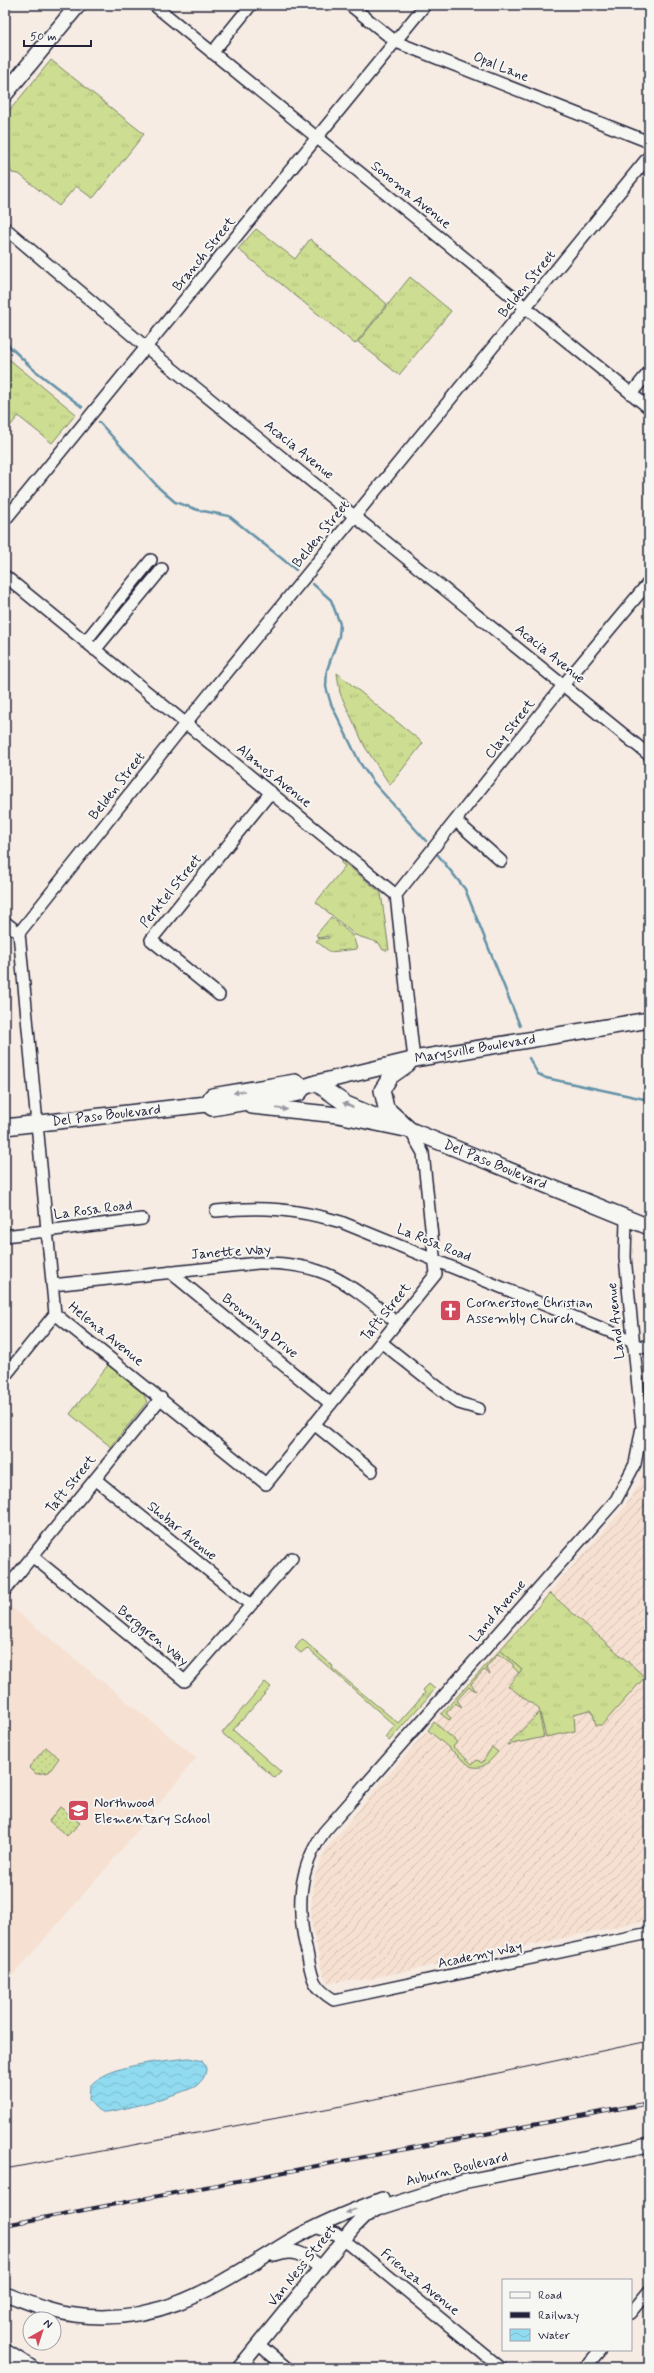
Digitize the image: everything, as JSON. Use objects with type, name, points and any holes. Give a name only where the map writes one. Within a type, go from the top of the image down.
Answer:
[{"type":"main road","points":[[5,94],[78,5]]},
{"type":"main road","name":"Marysville Boulevard","points":[[310,1085],[295,1082],[212,1096],[207,1104],[212,1108],[299,1093],[310,1085],[414,1060],[649,1020]]},
{"type":"main road","points":[[410,1130],[386,1108],[382,1090],[391,1076],[414,1060]]},
{"type":"main road","points":[[310,1085],[346,1104],[410,1130]]},
{"type":"main road","points":[[310,1085],[326,1107],[338,1116]]},
{"type":"main road","name":"Del Paso Boulevard","points":[[5,1127],[207,1104]]},
{"type":"main road","name":"Del Paso Boulevard","points":[[229,1105],[338,1116],[410,1130],[626,1219],[649,1227]]},
{"type":"main road","points":[[5,2352],[31,2368]]},
{"type":"street","name":"Sonoma Avenue","points":[[154,5],[649,408]]},
{"type":"street","points":[[212,53],[252,5]]},
{"type":"street","name":"Opal Lane","points":[[350,5],[396,42],[649,142]]},
{"type":"street","name":"Branch Street","points":[[5,520],[426,5]]},
{"type":"street","name":"Belden Street","points":[[18,933],[186,724],[649,156]]},
{"type":"street","name":"Acacia Avenue","points":[[5,228],[147,348],[356,515],[649,755]]},
{"type":"street","points":[[631,394],[649,372]]},
{"type":"street","points":[[85,642],[151,560]]},
{"type":"street","points":[[95,650],[162,569]]},
{"type":"street","points":[[143,570],[153,579]]},
{"type":"street","name":"Alamos Avenue","points":[[5,576],[396,895]]},
{"type":"street","name":"Clay Street","points":[[396,895],[564,684],[649,582]]},
{"type":"street","name":"Perktel Street","points":[[219,995],[151,940],[271,792]]},
{"type":"street","points":[[456,821],[501,861]]},
{"type":"street","points":[[396,895],[414,1060]]},
{"type":"street","points":[[5,922],[18,933]]},
{"type":"street","name":"Helena Avenue","points":[[18,933],[55,1314],[266,1484]]},
{"type":"street","name":"Taft Street","points":[[266,1484],[436,1274],[423,1153],[410,1130]]},
{"type":"street","name":"La Rosa Road","points":[[216,1211],[269,1208],[317,1215],[341,1222],[434,1259],[633,1343],[649,1348]]},
{"type":"street","name":"La Rosa Road","points":[[5,1236],[142,1219]]},
{"type":"street","name":"Land Avenue","points":[[319,1991],[312,1974],[299,1909],[301,1883],[313,1849],[332,1822],[624,1489],[635,1464],[641,1436],[642,1414],[633,1343],[624,1243],[626,1219]]},
{"type":"street","name":"Janette Way","points":[[52,1285],[258,1263],[292,1264],[330,1275],[352,1286],[396,1322]]},
{"type":"street","name":"Browning Drive","points":[[170,1272],[331,1404]]},
{"type":"street","points":[[5,1376],[55,1314]]},
{"type":"street","points":[[381,1342],[448,1395],[466,1406],[479,1408]]},
{"type":"street","name":"Taft Street","points":[[5,1590],[161,1398]]},
{"type":"street","points":[[314,1424],[372,1471]]},
{"type":"street","name":"Shobar Avenue","points":[[95,1479],[251,1605]]},
{"type":"street","name":"Berggren Way","points":[[32,1556],[185,1681],[292,1558]]},
{"type":"street","name":"Academy Way","points":[[319,1991],[334,2000],[649,1934]]},
{"type":"street","name":"Auburn Boulevard","points":[[5,2294],[67,2314],[100,2316],[132,2315],[157,2310],[187,2301],[262,2260],[315,2227],[387,2197],[401,2200],[485,2177],[649,2145]]},
{"type":"street","name":"Van Ness Street","points":[[239,2368],[365,2216],[401,2200]]},
{"type":"street","name":"Frienza Avenue","points":[[315,2227],[328,2231],[344,2240],[501,2368]]},
{"type":"street","name":"Auburn Boulevard","points":[[262,2260],[283,2251],[293,2251],[302,2253],[321,2268]]},
{"type":"street","points":[[632,2312],[649,2291]]},
{"type":"street","points":[[258,2344],[287,2368]]},
{"type":"street","points":[[585,2368],[599,2351]]},
{"type":"shaded area","points":[[649,1456],[649,1920],[369,1979],[328,1983],[323,1975],[312,1926],[311,1907],[315,1875],[326,1849],[382,1782],[623,1509],[639,1485]]},
{"type":"shaded area","name":"Northwood Elementary School","points":[[5,1602],[196,1758],[109,1865],[5,1984]]},
{"type":"green space","points":[[51,60],[144,134],[94,197],[92,198],[76,186],[59,206],[19,174],[12,173],[5,158],[5,116]]},
{"type":"green space","points":[[256,229],[295,259],[310,239],[387,304],[355,344],[238,249]]},
{"type":"green space","points":[[410,277],[451,311],[399,375],[358,342]]},
{"type":"green space","points":[[5,356],[76,414],[52,443],[18,416],[5,433]]},
{"type":"green space","points":[[337,673],[423,743],[390,785],[365,747],[340,693]]},
{"type":"green space","points":[[342,861],[381,893],[389,950],[383,950],[379,943],[355,935],[316,902],[345,866],[341,863]]},
{"type":"green space","points":[[331,917],[353,936],[357,949],[330,952],[316,941],[319,939],[329,938],[328,936],[319,938],[316,935]]},
{"type":"green space","points":[[108,1365],[141,1389],[147,1402],[111,1447],[70,1414]]},
{"type":"green space","points":[[550,1593],[645,1677],[602,1725],[596,1725],[592,1711],[590,1710],[574,1714],[575,1731],[546,1737],[539,1709],[508,1686],[522,1669],[500,1650]]},
{"type":"green space","points":[[302,1639],[333,1666],[332,1668],[398,1723],[425,1693],[423,1690],[429,1684],[435,1689],[389,1741],[385,1737],[395,1726],[307,1648],[301,1653],[295,1648]]},
{"type":"green space","points":[[500,1650],[522,1669],[519,1673],[513,1667],[513,1664],[498,1654],[486,1668],[490,1674],[484,1670],[471,1684],[476,1691],[469,1687],[457,1700],[462,1707],[455,1703],[446,1713],[451,1718],[449,1720],[441,1714]]},
{"type":"green space","points":[[265,1682],[271,1687],[233,1730],[281,1772],[275,1778],[222,1733]]},
{"type":"green space","points":[[539,1713],[544,1737],[507,1745]]},
{"type":"green space","points":[[434,1722],[457,1742],[453,1747],[472,1764],[477,1760],[482,1763],[492,1747],[498,1752],[489,1762],[482,1766],[470,1766],[428,1730]]},
{"type":"green space","points":[[46,1747],[59,1758],[49,1772],[36,1774],[29,1767]]},
{"type":"green space","points":[[60,1807],[80,1823],[67,1836],[49,1821]]},
{"type":"water","points":[[189,2058],[202,2061],[206,2068],[202,2080],[190,2089],[149,2102],[109,2112],[102,2112],[98,2110],[89,2099],[90,2086],[98,2079],[109,2073],[136,2065]]},
{"type":"waterway","points":[[5,172],[5,195]]},
{"type":"waterway","points":[[5,342],[33,369],[82,407]]},
{"type":"waterway","points":[[99,422],[159,488],[175,502],[198,510],[229,516],[296,570]]},
{"type":"waterway","points":[[313,584],[331,600],[340,624],[339,636],[327,670],[326,687],[331,704],[360,763],[374,783],[426,841]]},
{"type":"waterway","points":[[438,855],[465,889],[520,1026]]},
{"type":"waterway","points":[[529,1058],[538,1074],[546,1078],[649,1100]]},
{"type":"tram line","points":[[5,2169],[352,2104],[649,2041]]},
{"type":"railway","points":[[5,2225],[649,2103]]},
{"type":"place","name":"Cornerstone Christian Assembly Church","points":[[451,1311]]},
{"type":"place","name":"Northwood Elementary School","points":[[79,1811]]}]
